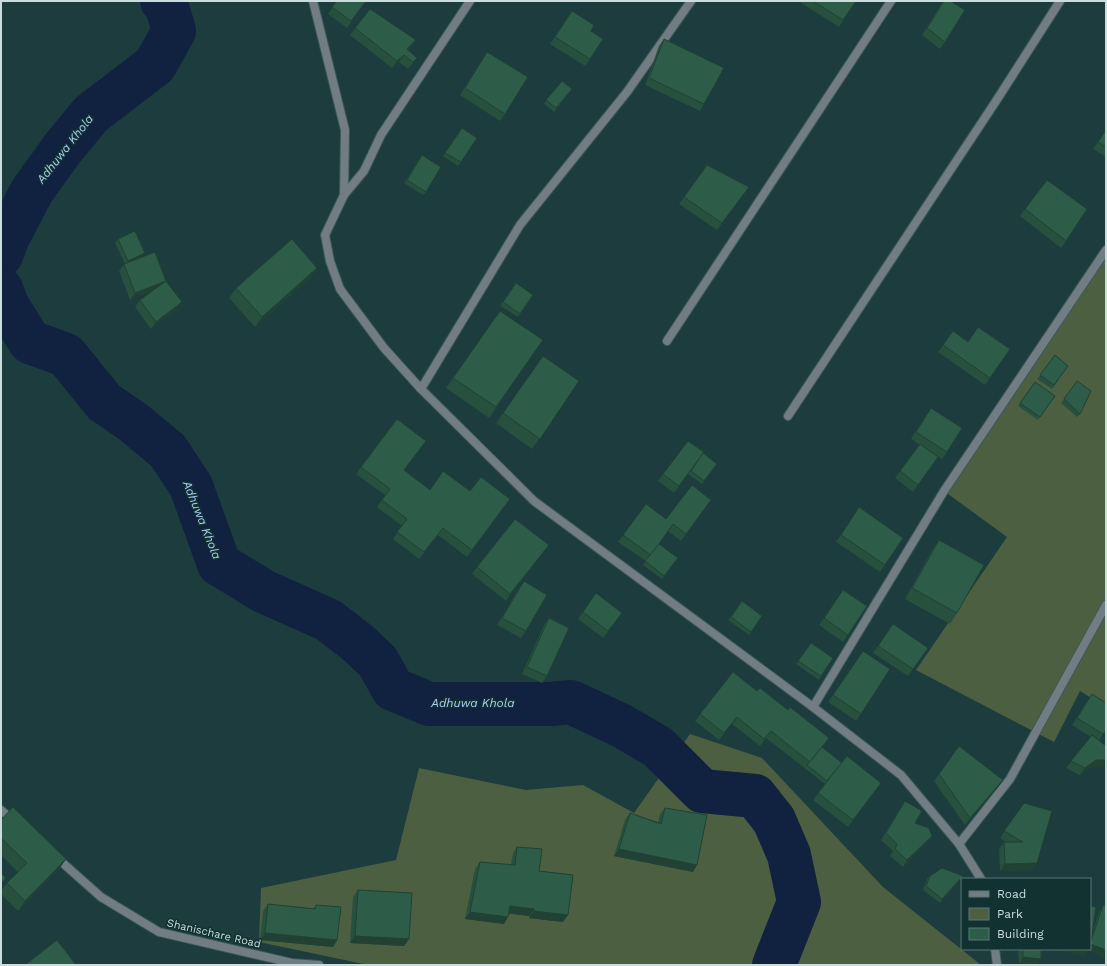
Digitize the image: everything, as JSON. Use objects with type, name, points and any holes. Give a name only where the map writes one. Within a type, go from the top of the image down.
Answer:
[{"type":"street","points":[[313,1],[345,130],[344,195]]},
{"type":"street","points":[[470,1],[381,134],[364,171],[344,195],[325,235],[330,261],[340,289],[384,348],[421,389],[534,500],[813,707],[901,776],[959,844],[980,878]]},
{"type":"street","points":[[421,389],[520,226],[627,92],[691,1]]},
{"type":"street","points":[[667,341],[891,1]]},
{"type":"street","points":[[788,416],[998,98],[1060,1]]},
{"type":"street","points":[[813,707],[944,491],[1106,250]]},
{"type":"street","points":[[959,844],[1010,779],[1106,605]]},
{"type":"street","points":[[1,810],[19,825]]},
{"type":"street","name":"Shanischare Road","points":[[48,851],[101,897],[159,932],[292,963],[319,965]]},
{"type":"street","points":[[996,950],[997,965]]},
{"type":"green space","points":[[1106,250],[1106,707],[1080,691],[1054,742],[916,670],[1007,537],[944,491]]},
{"type":"green space","points":[[690,734],[762,758],[883,887],[981,965],[368,965],[259,942],[261,888],[396,860],[419,768],[526,790],[583,785],[634,813]]},
{"type":"building","points":[[337,1],[366,1],[351,21],[332,7]]},
{"type":"building","points":[[813,1],[856,1],[843,20]]},
{"type":"building","points":[[944,1],[950,1],[965,10],[945,42],[927,28]]},
{"type":"building","points":[[370,9],[416,40],[407,49],[417,58],[413,62],[404,55],[397,61],[355,28]]},
{"type":"building","points":[[572,11],[594,25],[591,31],[603,39],[590,59],[555,37]]},
{"type":"building","points":[[664,39],[724,68],[704,104],[649,78]]},
{"type":"building","points":[[487,52],[528,77],[505,114],[465,88]]},
{"type":"building","points":[[562,81],[572,89],[556,108],[546,100]]},
{"type":"building","points":[[462,128],[477,138],[461,162],[445,153]]},
{"type":"building","points":[[1106,130],[1106,147],[1098,142]]},
{"type":"building","points":[[422,155],[441,167],[426,192],[407,180]]},
{"type":"building","points":[[707,165],[749,187],[722,223],[684,197]]},
{"type":"building","points":[[1047,180],[1087,209],[1066,241],[1025,209]]},
{"type":"building","points":[[135,231],[145,253],[128,261],[118,239]]},
{"type":"building","points":[[292,239],[317,268],[262,317],[236,288]]},
{"type":"building","points":[[155,252],[166,281],[135,293],[124,264]]},
{"type":"building","points":[[166,281],[182,302],[156,322],[140,300]]},
{"type":"building","points":[[516,283],[533,295],[520,314],[503,302]]},
{"type":"building","points":[[500,311],[543,340],[496,407],[453,378]]},
{"type":"building","points":[[978,327],[1010,349],[990,378],[943,345],[953,331],[968,342]]},
{"type":"building","points":[[1055,355],[1068,366],[1054,385],[1040,375]]},
{"type":"building","points":[[543,356],[579,381],[540,439],[503,413]]},
{"type":"building","points":[[1077,381],[1091,391],[1080,414],[1064,399]]},
{"type":"building","points":[[1035,382],[1055,396],[1040,417],[1020,403]]},
{"type":"building","points":[[931,408],[962,428],[947,452],[916,432]]},
{"type":"building","points":[[397,419],[426,441],[404,470],[430,490],[443,471],[470,491],[481,477],[510,499],[472,550],[443,528],[424,552],[397,532],[407,519],[382,500],[390,489],[361,467]]},
{"type":"building","points":[[688,441],[704,452],[679,486],[663,474]]},
{"type":"building","points":[[920,444],[938,457],[918,485],[900,471]]},
{"type":"building","points":[[703,453],[717,464],[704,481],[691,471]]},
{"type":"building","points":[[692,485],[711,500],[686,534],[673,524],[651,555],[623,535],[646,504],[666,519]]},
{"type":"building","points":[[859,507],[903,538],[885,565],[841,535]]},
{"type":"building","points":[[515,519],[549,545],[510,594],[477,567]]},
{"type":"building","points":[[939,540],[984,565],[957,613],[912,588]]},
{"type":"building","points":[[659,544],[678,558],[664,576],[645,561]]},
{"type":"building","points":[[524,581],[547,595],[526,631],[502,618]]},
{"type":"building","points":[[843,590],[867,606],[848,635],[824,618]]},
{"type":"building","points":[[596,593],[622,613],[608,631],[583,612]]},
{"type":"building","points":[[742,601],[762,616],[751,632],[731,617]]},
{"type":"building","points":[[549,618],[569,628],[547,676],[527,667]]},
{"type":"building","points":[[893,624],[928,648],[913,669],[878,646]]},
{"type":"building","points":[[811,643],[833,658],[821,676],[798,661]]},
{"type":"building","points":[[863,651],[890,669],[861,714],[833,695]]},
{"type":"building","points":[[733,672],[757,691],[760,688],[788,710],[790,707],[829,738],[810,762],[771,731],[764,739],[737,717],[724,733],[700,714]]},
{"type":"building","points":[[1092,694],[1106,703],[1106,730],[1103,734],[1077,718]]},
{"type":"building","points":[[1092,735],[1106,746],[1106,760],[1096,760],[1085,768],[1071,761]]},
{"type":"building","points":[[959,746],[1003,780],[970,818],[939,774]]},
{"type":"building","points":[[822,747],[842,763],[827,781],[807,765]]},
{"type":"building","points":[[847,756],[881,783],[853,820],[818,793]]},
{"type":"building","points":[[905,801],[922,811],[915,823],[929,828],[932,836],[907,860],[895,849],[897,844],[886,833]]},
{"type":"building","points":[[1024,803],[1052,811],[1037,863],[1005,864],[1004,842],[1023,842],[1004,831]]},
{"type":"building","points":[[13,807],[66,859],[25,901],[7,883],[27,863],[1,838],[1,820]]},
{"type":"building","points":[[665,808],[707,815],[697,865],[619,849],[630,813],[661,824]]},
{"type":"building","points":[[517,847],[542,849],[539,871],[573,875],[568,915],[534,911],[534,909],[510,906],[508,917],[470,912],[480,862],[515,865]]},
{"type":"building","points":[[942,868],[963,876],[942,899],[926,886],[930,876]]},
{"type":"building","points":[[1,873],[6,878],[1,883]]},
{"type":"building","points":[[358,890],[412,893],[409,939],[355,936]]},
{"type":"building","points":[[268,904],[315,909],[316,905],[341,907],[337,940],[265,933]]},
{"type":"building","points":[[1103,905],[1106,906],[1106,950],[1091,944]]},
{"type":"building","points":[[1091,906],[1096,907],[1091,941]]},
{"type":"building","points":[[57,940],[76,965],[25,965]]},
{"type":"building","points":[[1023,950],[1041,950],[1041,959],[1023,957]]},
{"type":"waterway","name":"Adhuwa Khola","points":[[1,255],[8,237],[32,191],[63,148],[91,114],[155,65],[174,31],[166,3],[162,1]]},
{"type":"waterway","name":"Adhuwa Khola","points":[[1,289],[7,305],[30,342],[66,355],[104,402],[133,422],[168,451],[191,486],[219,564],[263,591],[328,620],[358,643],[378,662],[393,689],[429,704],[551,704],[571,702],[622,726],[658,747],[702,791],[755,796],[774,820],[789,855],[799,902],[774,965]]}]
